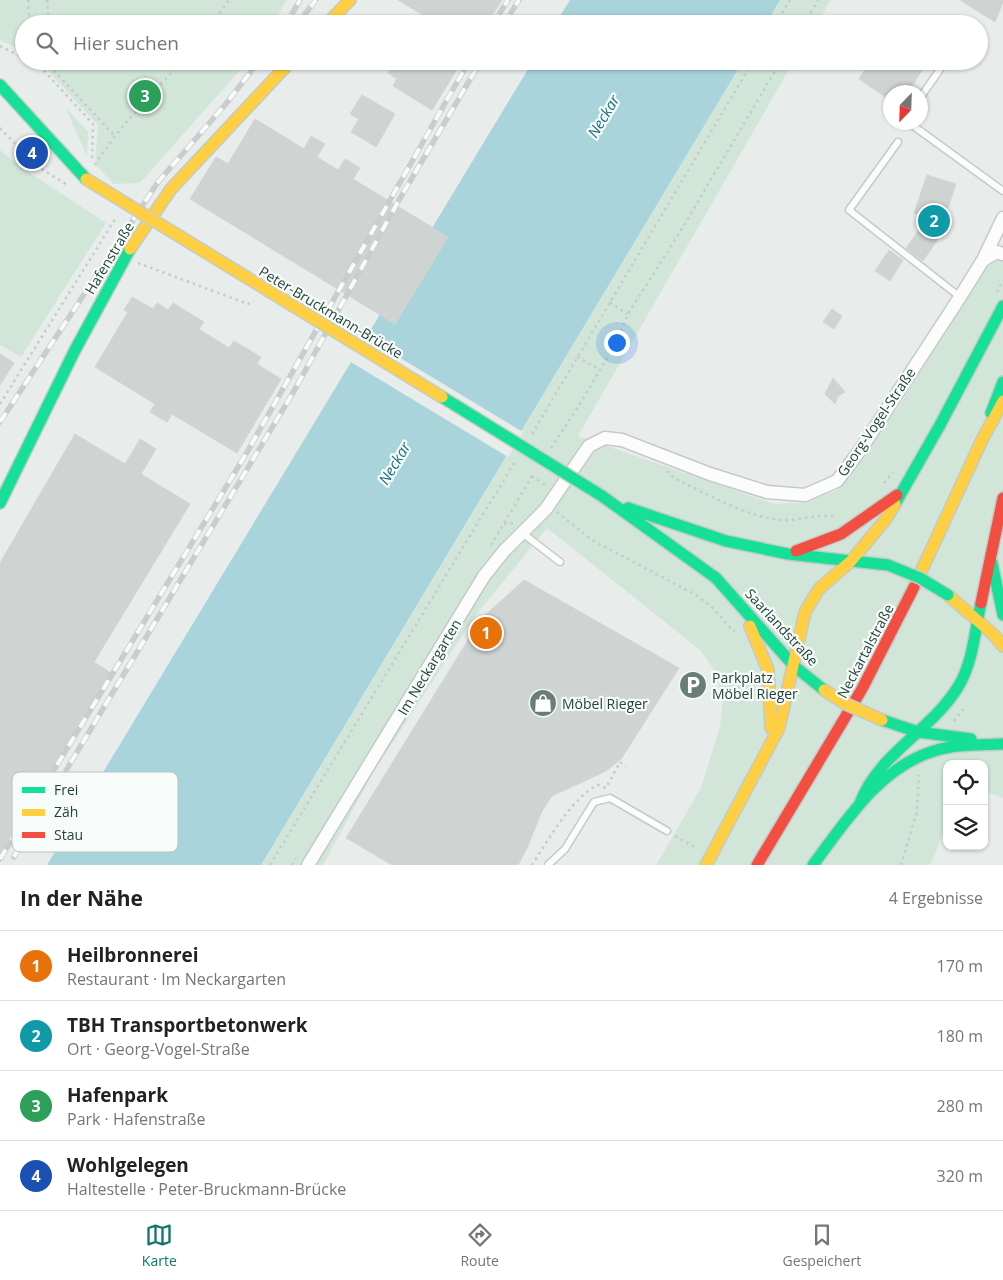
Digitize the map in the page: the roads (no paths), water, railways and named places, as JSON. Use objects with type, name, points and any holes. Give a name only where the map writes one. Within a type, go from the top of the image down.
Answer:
[{"type":"main road","points":[[336,15],[350,0]]},
{"type":"main road","name":"Hafenstraße","points":[[0,503],[75,350],[124,258],[171,189],[283,70]]},
{"type":"main road","name":"Peter-Bruckmann-Brücke","points":[[0,85],[86,179],[602,496]]},
{"type":"main road","points":[[706,865],[779,728],[805,612],[819,588],[851,561],[886,519],[898,494],[940,425],[1003,306]]},
{"type":"main road","name":"Neckartalstraße","points":[[981,442],[1003,382]]},
{"type":"main road","name":"Neckartalstraße","points":[[757,865],[862,689],[911,595],[981,442],[1003,401]]},
{"type":"main road","points":[[788,554],[841,534],[898,494]]},
{"type":"main road","name":"Saarlandstraße","points":[[602,496],[617,504],[726,541],[788,554],[888,565],[920,578],[948,595],[978,620],[1003,646]]},
{"type":"main road","points":[[860,803],[862,793],[877,773],[950,698],[966,673],[1003,498]]},
{"type":"main road","name":"Saarlandstraße","points":[[617,504],[638,523],[716,578],[794,666],[824,690],[846,704],[882,720],[918,732],[1003,744]]},
{"type":"main road","points":[[990,554],[1003,615]]},
{"type":"main road","points":[[740,604],[768,670],[772,712],[771,743]]},
{"type":"main road","points":[[813,865],[860,803],[898,768],[927,752],[958,747],[1003,744]]},
{"type":"street","name":"Georg-Vogel-Straße","points":[[605,438],[622,440],[767,492],[805,495],[836,481],[861,449],[960,297],[983,260],[1003,218]]},
{"type":"street","points":[[983,260],[997,252],[1003,254]]},
{"type":"street","name":"Im Neckargarten","points":[[312,863],[484,576],[522,527],[546,509],[589,446],[605,438]]},
{"type":"lane","points":[[928,87],[940,70]]},
{"type":"lane","points":[[919,130],[1003,191]]},
{"type":"lane","points":[[898,142],[849,210],[960,297]]},
{"type":"lane","points":[[522,527],[560,562]]},
{"type":"lane","points":[[548,865],[564,848],[590,808],[599,799],[610,798],[667,831]]},
{"type":"water","points":[[570,0],[780,0],[771,15],[561,15]]},
{"type":"water","name":"Neckar","points":[[528,70],[738,70],[261,865],[47,865],[55,852],[178,852],[178,772],[103,772]]},
{"type":"railway","points":[[291,15],[300,0]]},
{"type":"railway","points":[[304,15],[316,0]]},
{"type":"railway","points":[[499,15],[508,0]]},
{"type":"railway","points":[[510,15],[519,0]]},
{"type":"railway","points":[[0,422],[158,182],[225,105],[252,70]]},
{"type":"railway","points":[[53,772],[246,454],[464,70]]},
{"type":"railway","points":[[65,772],[294,391],[399,200],[476,70]]},
{"type":"railway","points":[[0,859],[12,839]]},
{"type":"railway","points":[[14,857],[17,852]]},
{"type":"place","name":"Hafenpark","points":[[145,96]]},
{"type":"place","name":"Wohlgelegen","points":[[32,153]]},
{"type":"place","name":"TBH Transportbetonwerk","points":[[934,221]]},
{"type":"place","name":"Heilbronnerei","points":[[486,633]]},
{"type":"place","name":"Parkplatz Möbel Rieger","points":[[693,685]]},
{"type":"place","name":"Möbel Rieger","points":[[543,703]]}]
